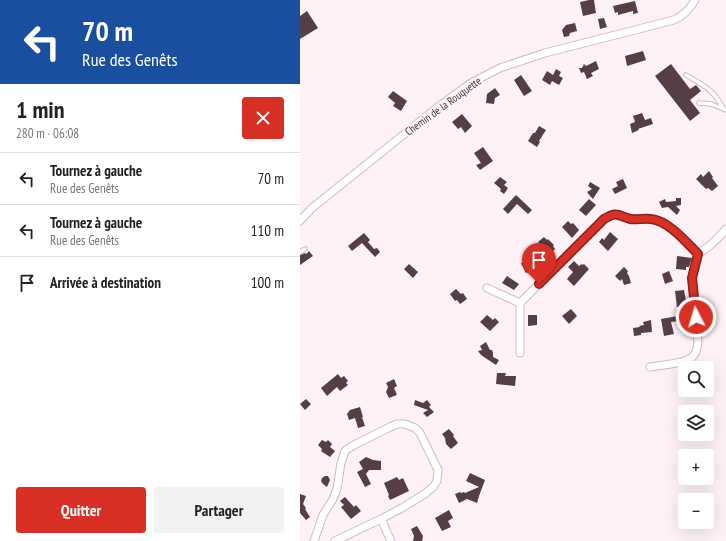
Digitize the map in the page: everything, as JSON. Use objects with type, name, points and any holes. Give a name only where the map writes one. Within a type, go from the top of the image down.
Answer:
[{"type":"street","name":"Chemin de la Rouquette","points":[[300,220],[312,208],[360,169],[438,107],[471,83],[500,68],[545,53],[674,20],[688,10],[695,0]]},
{"type":"street","points":[[520,353],[520,303],[604,219],[611,215],[615,214],[638,220],[647,218],[661,222],[672,228],[700,252]]},
{"type":"street","points":[[650,367],[686,361],[694,356],[697,351],[698,343],[692,278],[700,252],[720,237],[726,229]]},
{"type":"street","points":[[487,288],[520,303]]},
{"type":"street","points":[[314,541],[324,515],[337,489],[341,463],[345,451],[352,446],[397,424],[405,424],[415,428],[420,433],[438,470],[434,486],[426,494],[382,519],[335,541]]},
{"type":"street","points":[[382,519],[391,541]]},
{"type":"lane","points":[[686,75],[709,89],[724,109]]},
{"type":"lane","points":[[699,103],[711,104],[724,109]]},
{"type":"lane","points":[[300,252],[305,249]]},
{"type":"building","points":[[594,0],[596,13],[583,16],[580,2]]},
{"type":"building","points":[[635,1],[638,13],[633,14],[633,11],[618,15],[618,12],[615,13],[613,6]]},
{"type":"building","points":[[307,11],[318,28],[300,39],[300,16]]},
{"type":"building","points":[[604,18],[607,27],[600,29],[598,19]]},
{"type":"building","points":[[575,23],[577,31],[564,37],[562,30],[566,25]]},
{"type":"building","points":[[643,51],[646,60],[627,66],[625,56]]},
{"type":"building","points":[[596,61],[599,69],[591,73],[593,76],[587,79],[584,72],[581,73],[579,68],[582,68],[584,64],[586,66]]},
{"type":"building","points":[[671,64],[690,89],[696,85],[701,91],[690,100],[700,113],[690,121],[655,76]]},
{"type":"building","points":[[556,69],[561,72],[559,76],[563,78],[559,85],[552,81],[550,85],[542,80],[547,71],[553,75]]},
{"type":"building","points":[[521,75],[532,91],[524,96],[514,80]]},
{"type":"building","points":[[495,88],[500,95],[495,98],[494,104],[486,103],[487,94]]},
{"type":"building","points":[[393,91],[407,101],[401,111],[393,106],[395,103],[388,97]]},
{"type":"building","points":[[642,113],[645,120],[651,118],[653,124],[638,129],[639,130],[632,133],[630,124],[635,122],[633,116]]},
{"type":"building","points":[[462,114],[472,126],[465,133],[461,127],[458,129],[452,122]]},
{"type":"building","points":[[539,126],[546,130],[537,147],[528,141]]},
{"type":"building","points":[[483,147],[493,161],[480,170],[476,165],[481,163],[474,153]]},
{"type":"building","points":[[709,171],[718,186],[712,191],[708,188],[706,189],[696,179],[701,174],[703,177]]},
{"type":"building","points":[[500,177],[507,182],[504,185],[508,188],[504,194],[494,183]]},
{"type":"building","points":[[623,179],[627,188],[615,194],[612,189],[618,186],[616,182]]},
{"type":"building","points":[[590,182],[600,188],[593,199],[587,192],[592,189],[588,186]]},
{"type":"building","points":[[516,195],[532,210],[528,214],[517,204],[508,214],[503,209]]},
{"type":"building","points":[[676,198],[681,198],[681,205],[676,206],[680,210],[677,215],[668,207],[662,208],[659,202],[665,199],[666,202],[676,201]]},
{"type":"building","points":[[589,199],[596,205],[586,216],[579,210]]},
{"type":"building","points":[[568,221],[571,224],[573,223],[579,230],[572,238],[562,227]]},
{"type":"building","points":[[610,232],[618,239],[608,251],[599,242],[602,238],[604,240]]},
{"type":"building","points":[[364,233],[370,240],[368,242],[374,249],[377,248],[380,252],[375,257],[362,243],[352,251],[348,246]]},
{"type":"building","points":[[544,237],[554,245],[553,246],[555,249],[550,254],[538,242]]},
{"type":"building","points":[[309,251],[313,256],[300,265],[300,255],[306,254]]},
{"type":"building","points":[[677,256],[692,258],[689,267],[686,267],[686,270],[676,269]]},
{"type":"building","points":[[535,257],[539,267],[526,273],[521,263]]},
{"type":"building","points":[[574,261],[579,266],[584,264],[589,269],[574,286],[567,279],[573,272],[568,267]]},
{"type":"building","points":[[409,264],[418,272],[413,278],[404,269]]},
{"type":"building","points":[[624,267],[628,271],[627,273],[631,283],[624,285],[622,279],[620,281],[615,276]]},
{"type":"building","points":[[669,271],[673,281],[665,284],[662,274]]},
{"type":"building","points":[[507,276],[519,284],[514,290],[502,283]]},
{"type":"building","points":[[456,289],[461,294],[463,293],[467,299],[460,304],[457,300],[455,301],[450,294]]},
{"type":"building","points":[[684,290],[687,306],[677,307],[675,291]]},
{"type":"building","points":[[571,309],[577,316],[569,324],[562,316]]},
{"type":"building","points":[[487,315],[493,320],[495,318],[499,322],[490,331],[480,322]]},
{"type":"building","points":[[528,315],[537,315],[537,325],[528,326]]},
{"type":"building","points":[[678,316],[679,321],[671,322],[674,334],[664,336],[661,319]]},
{"type":"building","points":[[651,320],[652,332],[641,333],[641,335],[634,336],[633,328],[640,327],[639,326],[644,325],[643,322]]},
{"type":"building","points":[[486,342],[490,350],[492,350],[493,357],[499,360],[496,365],[481,355],[478,351],[482,350],[480,346]]},
{"type":"building","points":[[497,373],[506,373],[505,376],[516,376],[515,386],[496,384]]},
{"type":"building","points":[[338,374],[341,378],[344,376],[348,381],[346,383],[348,385],[340,391],[337,387],[327,396],[321,388]]},
{"type":"building","points":[[394,379],[397,386],[394,388],[397,395],[389,398],[386,392],[388,387],[386,383]]},
{"type":"building","points":[[306,399],[311,404],[305,410],[300,404]]},
{"type":"building","points":[[415,400],[423,403],[427,400],[431,405],[429,407],[434,412],[427,417],[423,413],[428,410],[414,405]]},
{"type":"building","points":[[360,407],[365,426],[358,428],[355,418],[349,420],[347,414],[350,410]]},
{"type":"building","points":[[449,429],[458,443],[451,449],[446,444],[445,438],[442,434]]},
{"type":"building","points":[[322,440],[326,442],[328,440],[332,444],[330,447],[335,451],[330,457],[321,451],[322,449],[318,445]]},
{"type":"building","points":[[366,457],[381,461],[381,470],[369,470],[366,474],[371,484],[365,487],[357,472],[363,469],[359,462]]},
{"type":"building","points":[[470,473],[485,480],[477,503],[467,499],[459,503],[455,494],[460,492],[465,493],[479,487],[466,481]]},
{"type":"building","points":[[325,476],[328,476],[330,480],[327,487],[321,481]]},
{"type":"building","points":[[397,477],[399,480],[403,478],[409,491],[390,500],[384,483]]},
{"type":"building","points":[[300,494],[306,496],[303,504],[310,517],[306,520],[300,513]]},
{"type":"building","points":[[345,497],[354,507],[356,505],[361,511],[351,519],[341,507],[344,505],[340,501]]},
{"type":"building","points":[[449,510],[453,518],[448,521],[451,527],[442,531],[435,518]]},
{"type":"building","points":[[417,526],[423,536],[422,541],[413,541],[414,536],[411,529]]},
{"type":"route","points":[[539,284],[604,219],[611,215],[615,214],[638,220],[647,218],[653,219],[672,228],[698,254],[693,269],[692,278],[696,317]]}]
